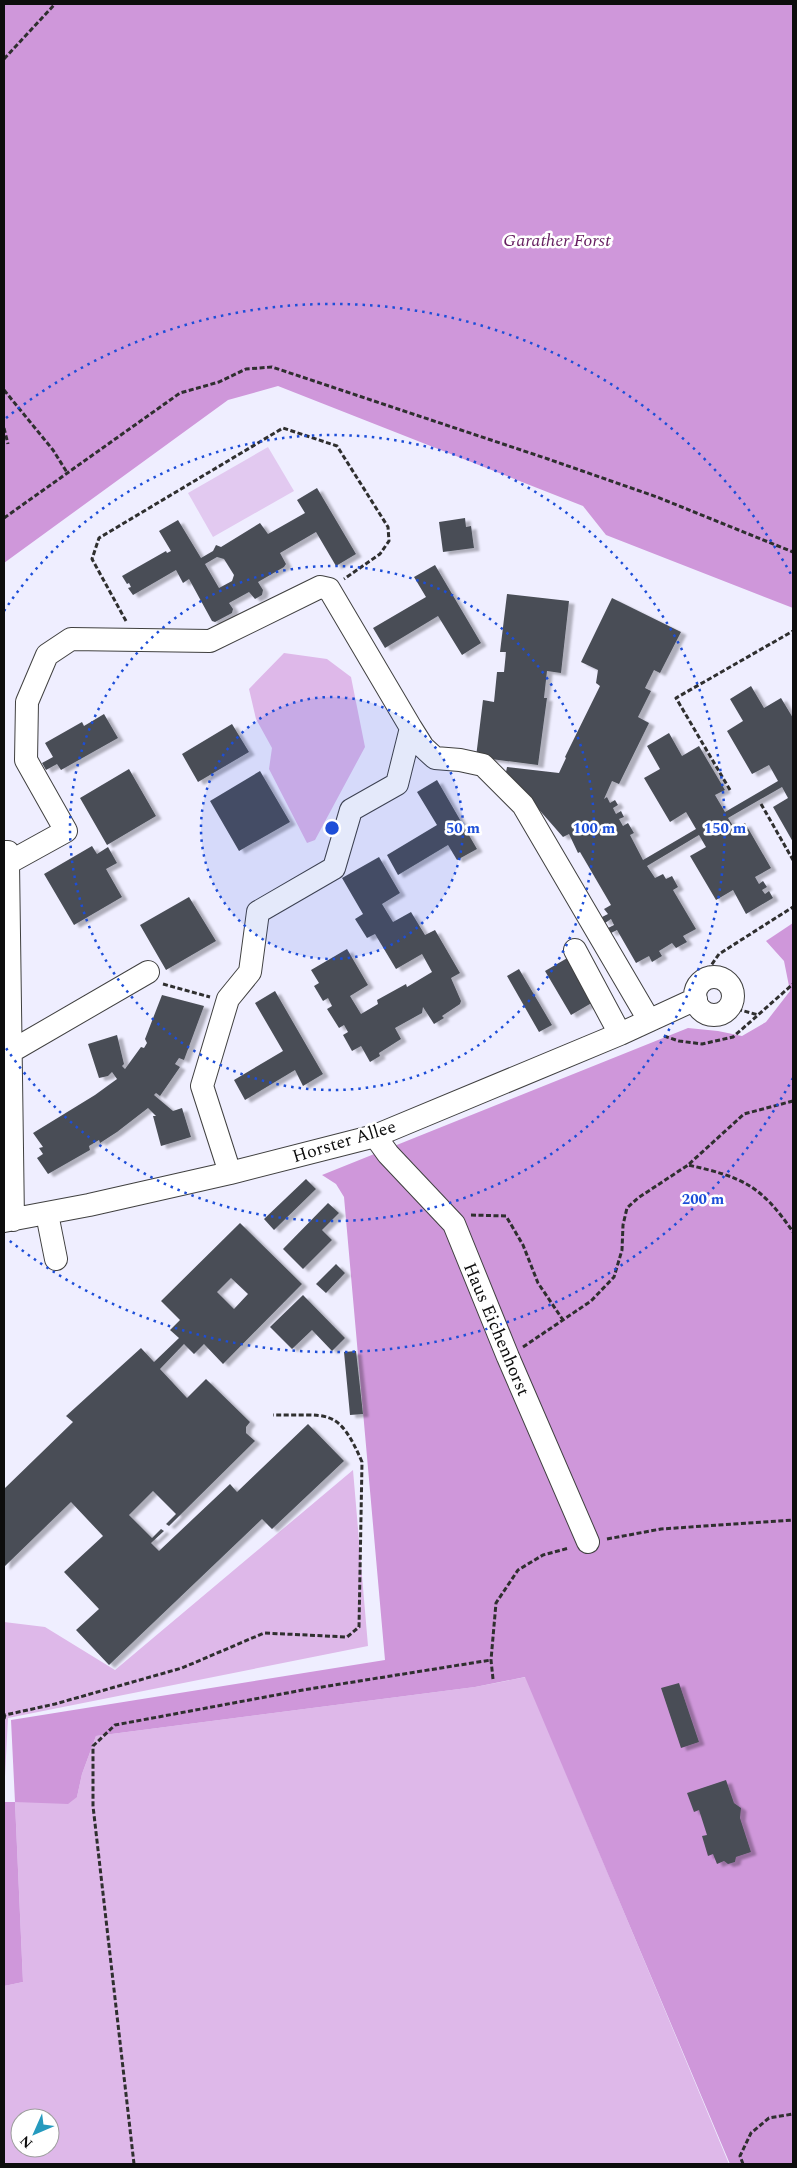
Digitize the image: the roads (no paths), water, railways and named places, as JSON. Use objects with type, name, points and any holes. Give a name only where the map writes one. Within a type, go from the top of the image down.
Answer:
[{"type":"street","points":[[8,1221],[6,858],[66,831],[26,760],[27,702],[46,655],[71,638],[210,641],[320,587],[329,589],[423,747],[435,758],[460,760],[483,765],[523,805],[649,1020]]},
{"type":"street","points":[[230,1174],[202,1086],[227,1002],[250,972],[258,912],[334,868],[351,810],[396,784],[411,728]]},
{"type":"street","points":[[575,950],[620,1034]]},
{"type":"street","points":[[7,1052],[143,974]]},
{"type":"street","points":[[718,977],[729,983],[734,995],[730,1007],[725,1012],[712,1015],[701,1009],[696,999],[698,987],[706,978],[718,977]]},
{"type":"street","name":"Horster Allee","points":[[8,1221],[230,1174],[375,1136],[620,1034],[696,999]]},
{"type":"street","name":"Haus Eichenhorst","points":[[375,1136],[388,1154],[454,1224],[588,1542]]},
{"type":"street","points":[[46,1214],[56,1259]]},
{"type":"park label","name":"Garather Forst","points":[[557,240]]}]
